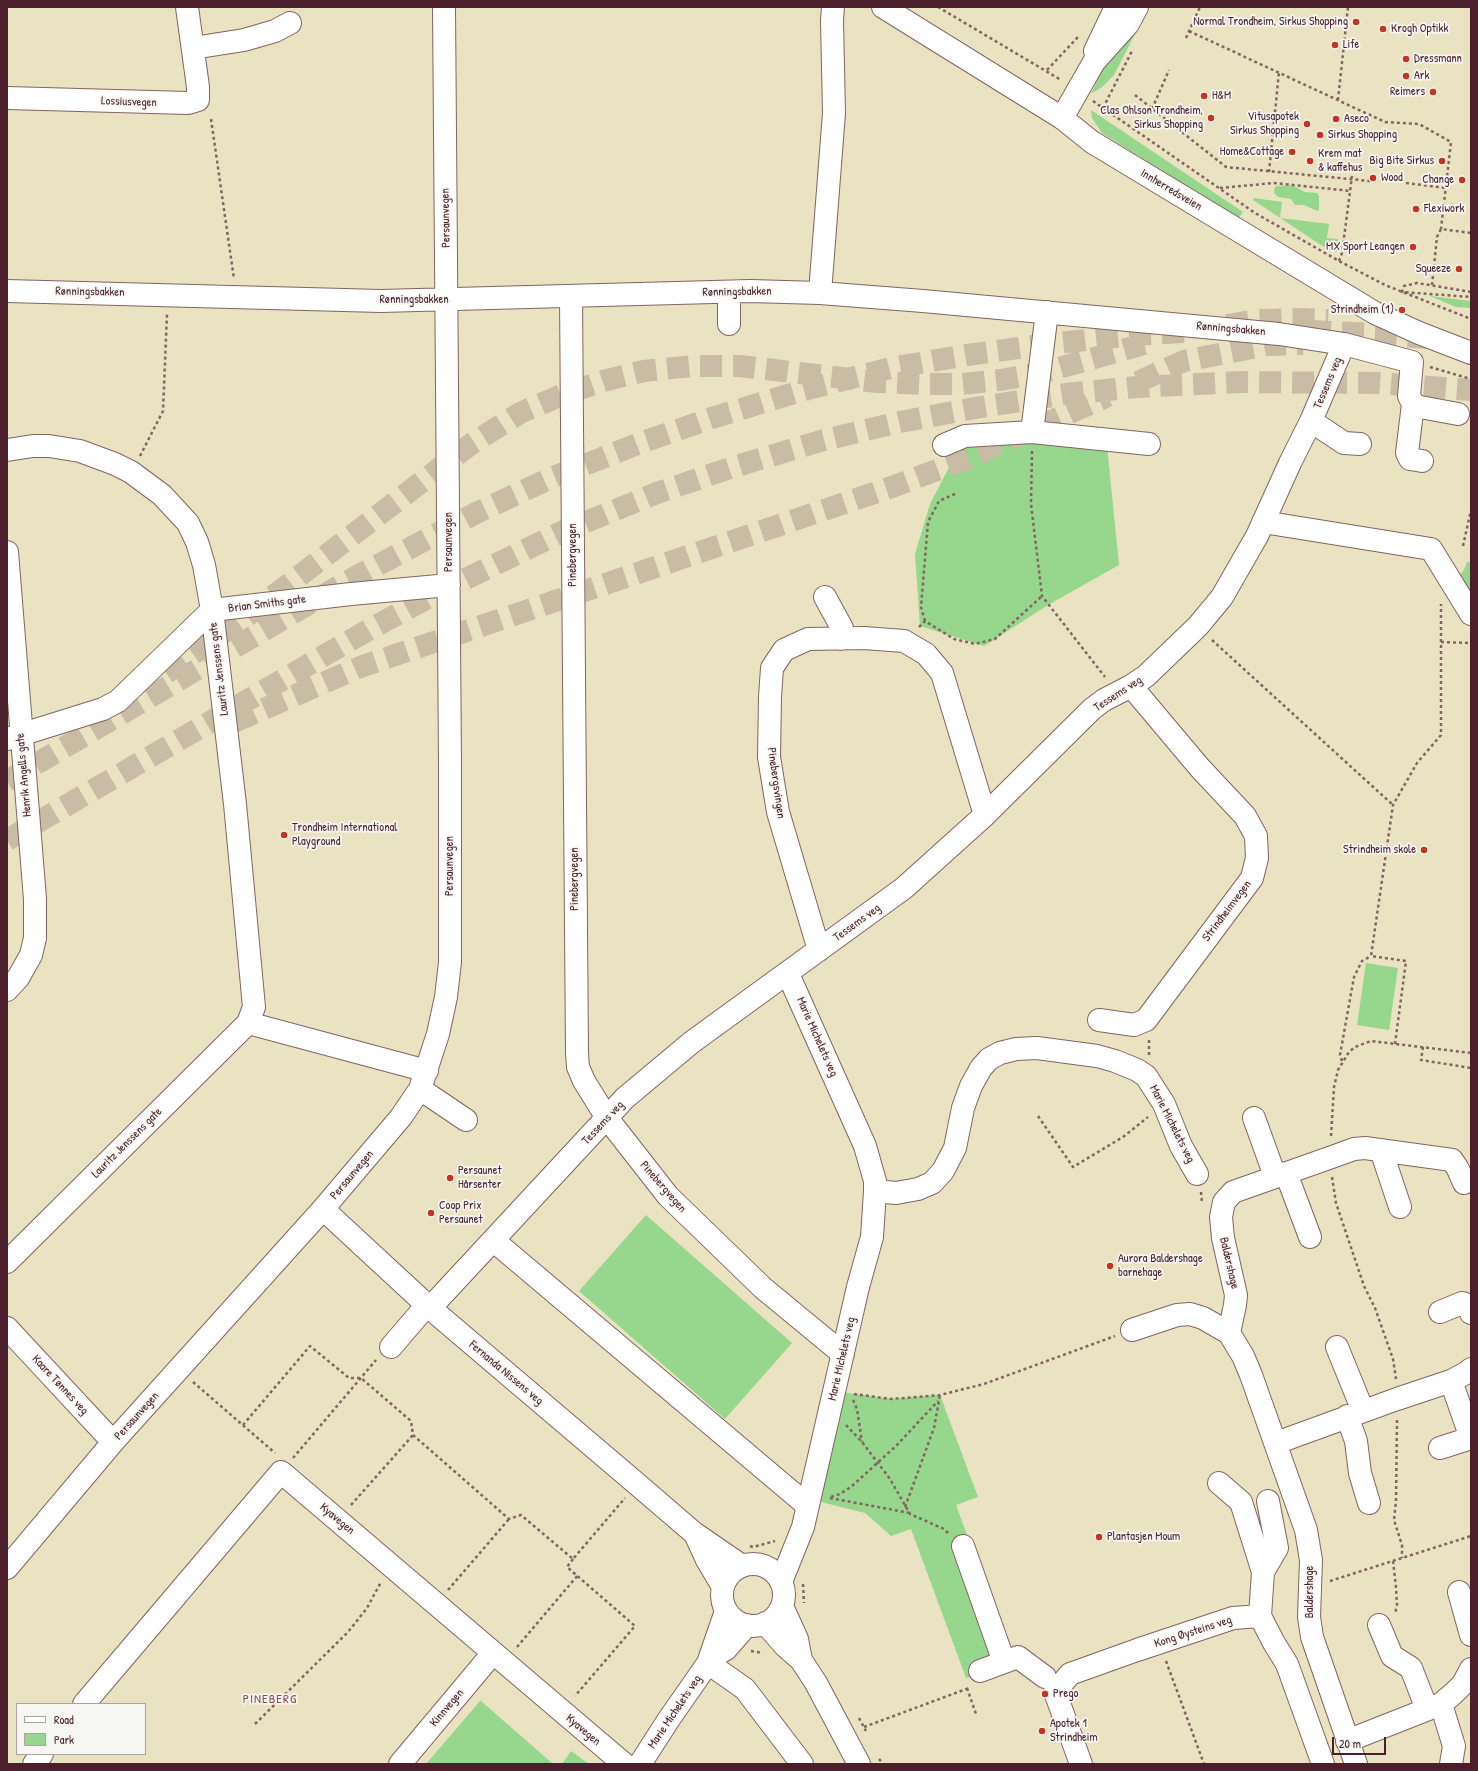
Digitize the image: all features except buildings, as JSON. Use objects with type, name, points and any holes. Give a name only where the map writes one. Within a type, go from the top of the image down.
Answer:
[{"type":"street","name":"Lossiusvegen","points":[[7,98],[188,103],[198,100],[198,87],[187,7]]},
{"type":"street","name":"Persaunvegen","points":[[7,1568],[113,1442],[323,1209],[401,1117],[423,1080],[438,1034],[446,997],[450,962],[449,585],[444,7]]},
{"type":"street","points":[[820,292],[834,113],[833,7]]},
{"type":"street","name":"Innherredsveien","points":[[883,7],[1062,118],[1092,142],[1375,313],[1419,333],[1471,353]]},
{"type":"street","points":[[1094,62],[1096,47],[1116,7]]},
{"type":"street","points":[[1062,118],[1094,62],[1128,24],[1137,7]]},
{"type":"street","points":[[193,48],[244,40],[275,31],[290,23]]},
{"type":"street","name":"Rønningsbakken","points":[[7,291],[168,294],[381,301],[729,292],[820,292],[1279,334],[1344,344],[1412,362]]},
{"type":"street","points":[[729,292],[729,324]]},
{"type":"street","name":"Pinebergvegen","points":[[571,297],[578,1066],[584,1082],[607,1118],[668,1196],[763,1288],[843,1354]]},
{"type":"street","points":[[1032,432],[1047,312]]},
{"type":"street","name":"Tessems veg","points":[[383,1351],[429,1307],[495,1239],[625,1098],[692,1042],[788,974],[904,888],[986,815],[1092,709],[1104,700],[1131,686],[1146,676],[1198,626],[1222,597],[1233,580],[1312,422],[1344,344]]},
{"type":"street","points":[[1412,362],[1409,396],[1413,404],[1408,453],[1410,459],[1422,461]]},
{"type":"street","points":[[1413,404],[1420,408],[1458,414]]},
{"type":"street","name":"Tessems veg","points":[[1312,422],[1344,443],[1360,444]]},
{"type":"street","points":[[944,445],[965,436],[1032,432],[1149,444]]},
{"type":"street","name":"Lauritz Jenssens gate","points":[[7,450],[33,446],[49,446],[80,451],[115,464],[131,472],[162,495],[188,523],[197,542],[204,565],[212,610],[235,804],[254,1007],[248,1023],[7,1262]]},
{"type":"street","points":[[1263,522],[1431,549],[1471,614]]},
{"type":"street","name":"Henrik Angells gate","points":[[7,552],[14,737],[35,900],[35,938],[31,955],[18,978],[7,990]]},
{"type":"street","name":"Brian Smiths gate","points":[[14,737],[103,708],[118,701],[212,610],[351,594],[449,585]]},
{"type":"street","points":[[825,598],[842,628],[841,639]]},
{"type":"street","name":"Pinebergsvingen","points":[[819,950],[778,812],[769,757],[772,668],[784,650],[808,639],[841,639],[904,641],[926,654],[942,673],[986,815]]},
{"type":"street","name":"Strindheimvegen","points":[[1131,686],[1200,768],[1245,816],[1252,826],[1258,848],[1256,868],[1252,878],[1146,1020]]},
{"type":"street","name":"Marie Michelets veg","points":[[781,1582],[812,1510],[840,1392],[843,1354],[858,1287],[872,1237],[875,1191],[875,1181],[865,1146],[788,974]]},
{"type":"street","points":[[1099,1020],[1134,1025],[1146,1020]]},
{"type":"street","points":[[248,1023],[423,1080],[466,1120]]},
{"type":"street","name":"Marie Michelets veg","points":[[875,1191],[896,1193],[918,1189],[932,1183],[943,1171],[956,1148],[963,1108],[971,1086],[981,1068],[989,1059],[1000,1053],[1016,1049],[1037,1048],[1116,1061],[1137,1070],[1146,1076],[1164,1104],[1181,1146],[1197,1174]]},
{"type":"street","points":[[1254,1118],[1310,1237]]},
{"type":"street","name":"Baldershage","points":[[1356,1764],[1312,1637],[1310,1617],[1311,1560],[1306,1530],[1251,1375],[1243,1356],[1229,1333],[1236,1305],[1236,1296],[1221,1228],[1221,1209],[1224,1202],[1233,1192],[1354,1149],[1365,1148],[1452,1160],[1464,1183]]},
{"type":"street","points":[[1380,1150],[1400,1207]]},
{"type":"street","name":"Fernanda Nissens veg","points":[[323,1209],[429,1307],[694,1533],[752,1566]]},
{"type":"street","points":[[495,1239],[500,1246],[812,1510],[752,1566],[734,1571],[727,1578],[723,1587],[722,1595],[726,1611],[732,1617],[756,1624],[801,1660],[831,1708],[868,1759]]},
{"type":"street","points":[[1440,1312],[1462,1303],[1469,1307],[1471,1312]]},
{"type":"street","points":[[1132,1330],[1177,1315],[1190,1314],[1204,1318],[1229,1333]]},
{"type":"street","name":"Kaare Tønnes veg","points":[[7,1328],[113,1442]]},
{"type":"street","points":[[1337,1347],[1355,1414],[1356,1442],[1360,1473],[1369,1503]]},
{"type":"street","points":[[1276,1443],[1397,1398],[1451,1381],[1466,1374],[1471,1369]]},
{"type":"street","points":[[1440,1448],[1471,1438],[1451,1381]]},
{"type":"street","points":[[85,1703],[284,1468]]},
{"type":"street","name":"Kyavegen","points":[[284,1468],[338,1520],[624,1764]]},
{"type":"street","points":[[1219,1483],[1241,1502],[1263,1572],[1260,1616],[1274,1644],[1287,1664],[1323,1764]]},
{"type":"street","points":[[1263,1572],[1277,1548],[1268,1500]]},
{"type":"street","name":"Fernanda Nissens veg","points":[[694,1533],[707,1560],[723,1587]]},
{"type":"street","points":[[963,1546],[1004,1662]]},
{"type":"street","points":[[752,1566],[776,1575],[781,1582],[784,1598],[778,1613],[756,1624]]},
{"type":"street","points":[[1459,1592],[1471,1636]]},
{"type":"street","points":[[782,1606],[797,1639],[801,1660]]},
{"type":"street","name":"Marie Michelets veg","points":[[640,1764],[709,1661],[726,1611]]},
{"type":"street","name":"Kong Øysteins veg","points":[[1081,1764],[1055,1692],[1070,1674],[1233,1618],[1260,1616]]},
{"type":"street","name":"Marie Michelets veg","points":[[709,1661],[756,1624]]},
{"type":"street","points":[[1382,1632],[1392,1656],[1411,1668],[1434,1706],[1454,1746],[1451,1764]]},
{"type":"street","points":[[976,1679],[1004,1662],[1018,1657],[1045,1677]]},
{"type":"street","name":"Kinnvegen","points":[[400,1764],[498,1658]]},
{"type":"street","points":[[709,1661],[745,1689],[802,1764]]},
{"type":"street","points":[[1347,1741],[1434,1706],[1454,1693],[1463,1684],[1471,1669]]},
{"type":"street","points":[[34,1764],[41,1755]]},
{"type":"path","points":[[938,7],[1047,70],[1063,81]]},
{"type":"path","points":[[1186,38],[1200,7]]},
{"type":"path","points":[[1338,100],[1348,7]]},
{"type":"path","points":[[1189,30],[1385,122],[1419,124],[1451,142],[1441,229],[1437,237],[1432,285]]},
{"type":"path","points":[[1047,70],[1082,33]]},
{"type":"path","points":[[1103,108],[1134,47]]},
{"type":"path","points":[[1152,109],[1169,70]]},
{"type":"path","points":[[1270,172],[1279,72]]},
{"type":"path","points":[[1135,95],[1226,167],[1370,181]]},
{"type":"path","points":[[1089,99],[1255,213],[1338,261],[1402,292],[1471,319]]},
{"type":"path","points":[[211,119],[236,296]]},
{"type":"path","points":[[1338,261],[1342,253],[1352,176]]},
{"type":"path","points":[[1219,188],[1274,182],[1351,191]]},
{"type":"path","points":[[1406,183],[1446,188]]},
{"type":"path","points":[[1441,229],[1471,232]]},
{"type":"path","points":[[1402,292],[1404,286],[1417,283],[1471,292]]},
{"type":"path","points":[[1402,292],[1471,297]]},
{"type":"path","points":[[131,472],[163,411],[168,294]]},
{"type":"path","points":[[1412,362],[1471,379]]},
{"type":"path","points":[[1032,432],[1031,504],[1042,596],[1107,679]]},
{"type":"path","points":[[955,494],[939,501],[928,522],[921,607],[925,621],[954,639],[975,644],[995,639],[1042,596]]},
{"type":"path","points":[[1463,546],[1471,510]]},
{"type":"path","points":[[1371,956],[1393,805],[1417,763],[1441,735],[1441,603]]},
{"type":"path","points":[[904,641],[925,621]]},
{"type":"path","points":[[1198,626],[1393,805]]},
{"type":"path","points":[[1441,642],[1471,643]]},
{"type":"path","points":[[1342,1061],[1340,1055],[1354,977],[1362,961],[1371,956],[1406,961],[1395,1044]]},
{"type":"path","points":[[1146,1020],[1149,1036],[1150,1068],[1146,1076]]},
{"type":"path","points":[[1402,1558],[1402,1545],[1394,1520],[1396,1500],[1397,1398],[1394,1359],[1375,1308],[1364,1286],[1336,1203],[1332,1184],[1330,1128],[1334,1087],[1338,1070],[1348,1052],[1363,1043],[1371,1041],[1471,1053]]},
{"type":"path","points":[[1422,1047],[1420,1060],[1471,1068]]},
{"type":"path","points":[[1038,1116],[1073,1167],[1123,1137],[1164,1104]]},
{"type":"path","points":[[840,1392],[891,1399],[940,1395],[984,1384],[1132,1330]]},
{"type":"path","points":[[243,1425],[310,1346],[349,1378],[360,1378],[411,1421],[413,1435],[509,1519]]},
{"type":"path","points":[[178,1369],[243,1425],[284,1468],[383,1351]]},
{"type":"path","points":[[840,1392],[852,1400],[857,1409],[862,1442]]},
{"type":"path","points":[[905,1507],[934,1428],[940,1395]]},
{"type":"path","points":[[812,1510],[830,1498],[851,1488],[897,1445],[938,1401]]},
{"type":"path","points":[[845,1424],[862,1442],[890,1479],[910,1514]]},
{"type":"path","points":[[338,1520],[413,1435]]},
{"type":"path","points":[[562,1711],[635,1626],[567,1566],[628,1495]]},
{"type":"path","points":[[830,1498],[910,1514],[944,1529],[963,1546]]},
{"type":"path","points":[[436,1604],[509,1519],[521,1515],[573,1559]]},
{"type":"path","points":[[1310,1587],[1471,1536]]},
{"type":"path","points":[[1382,1632],[1396,1612],[1396,1587],[1393,1561]]},
{"type":"path","points":[[255,1724],[348,1632],[367,1608],[391,1565]]},
{"type":"path","points":[[498,1658],[578,1575]]},
{"type":"path","points":[[803,1583],[804,1605]]},
{"type":"path","points":[[1160,1643],[1204,1764]]},
{"type":"path","points":[[747,1652],[755,1651],[770,1654]]},
{"type":"path","points":[[864,1727],[967,1688],[976,1679]]},
{"type":"path","points":[[967,1688],[976,1714]]},
{"type":"path","points":[[856,1713],[867,1734]]},
{"type":"path","points":[[868,1759],[882,1764]]},
{"type":"green space","points":[[1128,35],[1134,36],[1114,75],[1102,87],[1091,94],[1111,52]]},
{"type":"green space","points":[[1091,110],[1243,212],[1238,219],[1102,133],[1092,118]]},
{"type":"green space","points":[[1292,185],[1305,192],[1317,193],[1319,196],[1319,210],[1317,211],[1304,205],[1295,205],[1291,199],[1278,197],[1274,193],[1275,187],[1277,186]]},
{"type":"green space","points":[[1254,198],[1282,202],[1280,218],[1253,200]]},
{"type":"green space","points":[[1280,218],[1329,224],[1327,238],[1338,239],[1337,252],[1330,251]]},
{"type":"green space","points":[[1430,296],[1471,301],[1471,308],[1456,307]]},
{"type":"green space","points":[[1007,440],[1107,446],[1119,565],[1048,605],[984,646],[920,626],[915,554],[930,504],[959,448]]},
{"type":"green space","points":[[1467,562],[1471,562],[1471,602],[1456,579],[1464,570]]},
{"type":"green space","points":[[1366,963],[1398,968],[1389,1030],[1357,1025]]},
{"type":"green space","points":[[646,1215],[792,1343],[725,1419],[579,1291]]},
{"type":"green space","points":[[834,1391],[891,1399],[940,1395],[978,1497],[956,1505],[967,1535],[952,1541],[998,1667],[966,1678],[911,1529],[891,1536],[865,1513],[809,1499]]},
{"type":"green space","points":[[481,1701],[553,1764],[426,1764]]},
{"type":"green space","points":[[571,1751],[589,1764],[562,1764]]},
{"type":"tunnel","points":[[1227,325],[1258,320],[1328,320]]},
{"type":"tunnel","points":[[1309,331],[1428,338]]},
{"type":"tunnel","points":[[7,781],[346,582],[476,513],[551,478],[640,443],[715,417],[804,390],[891,368],[967,355],[1049,344],[1134,335],[1184,332]]},
{"type":"tunnel","points":[[166,673],[246,617],[471,444],[520,413],[562,395],[603,381],[644,371],[693,366],[740,366],[877,382],[962,384],[1000,380],[1041,373],[1144,344]]},
{"type":"tunnel","points":[[1138,382],[1184,361],[1267,345],[1303,344]]},
{"type":"tunnel","points":[[7,840],[370,629],[439,592],[564,531],[657,493],[730,468],[824,440],[900,422],[975,408],[1066,394],[1137,387],[1241,382],[1377,383],[1471,390]]},
{"type":"tunnel","points":[[234,722],[360,667],[892,487],[961,461],[1108,396]]},
{"type":"place","name":"Normal Trondheim, Sirkus Shopping","points":[[1356,22]]},
{"type":"place","name":"Krogh Optikk","points":[[1383,29]]},
{"type":"place","name":"Life","points":[[1335,45]]},
{"type":"place","name":"Dressmann","points":[[1406,59]]},
{"type":"place","name":"Ark","points":[[1406,76]]},
{"type":"place","name":"Reimers","points":[[1433,92]]},
{"type":"place","name":"H&M","points":[[1204,96]]},
{"type":"place","name":"Clas Ohlson Trondheim, Sirkus Shopping","points":[[1211,118]]},
{"type":"place","name":"Aseco","points":[[1336,119]]},
{"type":"place","name":"Vitusapotek Sirkus Shopping","points":[[1307,124]]},
{"type":"place","name":"Sirkus Shopping","points":[[1320,135]]},
{"type":"place","name":"Home&Cottage","points":[[1292,152]]},
{"type":"place","name":"Krem mat & kaffehus","points":[[1310,161]]},
{"type":"place","name":"Big Bite Sirkus","points":[[1442,161]]},
{"type":"place","name":"Wood","points":[[1373,178]]},
{"type":"place","name":"Change","points":[[1462,180]]},
{"type":"place","name":"Flexiwork","points":[[1416,209]]},
{"type":"place","name":"MX Sport Leangen","points":[[1413,247]]},
{"type":"place","name":"Squeeze","points":[[1459,269]]},
{"type":"place","name":"Strindheim (1)","points":[[1402,310]]},
{"type":"place","name":"Trondheim International Playground","points":[[284,835]]},
{"type":"place","name":"Strindheim skole","points":[[1424,850]]},
{"type":"place","name":"Persaunet Hårsenter","points":[[450,1178]]},
{"type":"place","name":"Coop Prix Persaunet","points":[[431,1213]]},
{"type":"place","name":"Aurora Baldershage barnehage","points":[[1110,1266]]},
{"type":"place","name":"Plantasjen Moum","points":[[1099,1537]]},
{"type":"place","name":"Prego","points":[[1045,1694]]},
{"type":"place","name":"Apotek 1 Strindheim","points":[[1042,1731]]},
{"type":"district","name":"PINEBERG","points":[[270,1700]]}]
